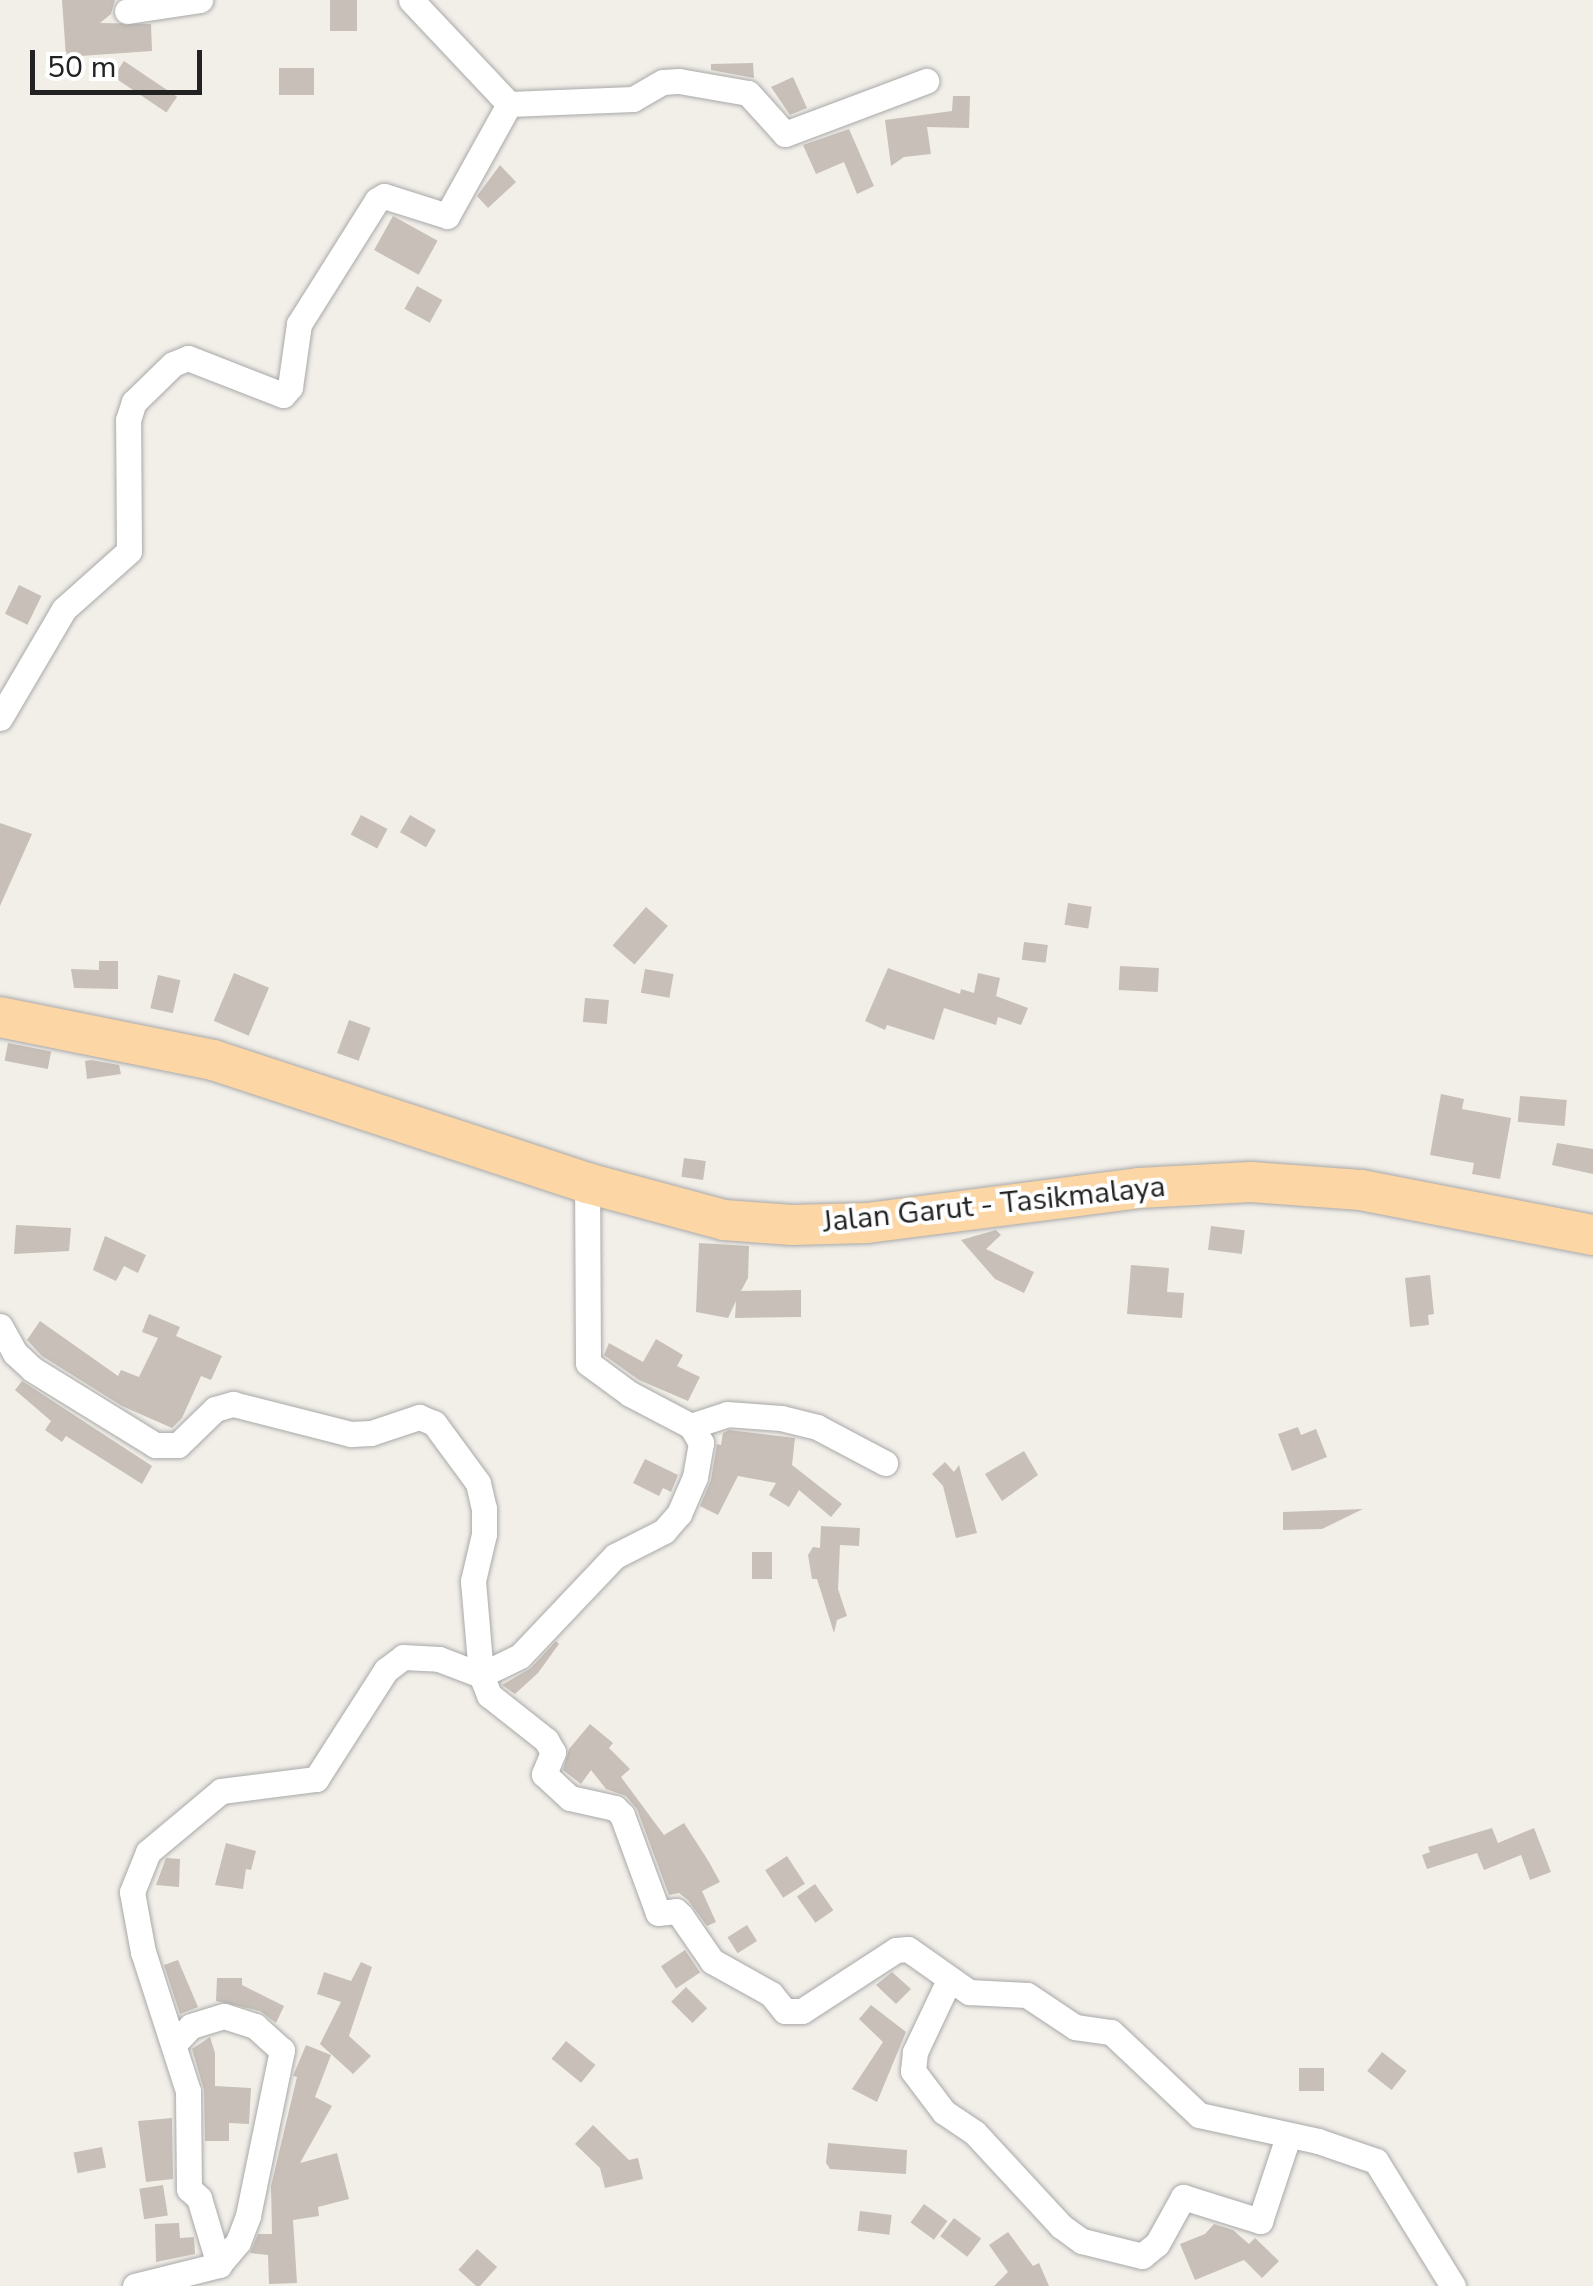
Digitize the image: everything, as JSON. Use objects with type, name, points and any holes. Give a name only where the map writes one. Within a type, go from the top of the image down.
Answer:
[{"type":"main road","name":"Jalan Garut - Tasikmalaya","points":[[0,1018],[213,1060],[689,1213],[792,1225],[909,1218],[1139,1188],[1300,1184],[1438,1203],[1593,1235]]},
{"type":"street","points":[[127,11],[200,0]]},
{"type":"street","points":[[411,0],[508,104]]},
{"type":"street","points":[[0,718],[70,601],[126,556],[128,420],[134,402],[182,358],[284,395],[290,387],[299,324],[377,200],[384,196],[447,216],[499,114],[508,104],[519,100],[633,99],[663,82],[678,81],[748,94],[785,134],[926,81]]},
{"type":"street","points":[[219,2265],[198,2198],[189,2188],[191,2110],[175,2043],[143,1952],[132,1892],[148,1852],[221,1791],[316,1780],[386,1670],[404,1657],[439,1659],[481,1674],[520,1656],[615,1556],[664,1531],[679,1514],[699,1461],[701,1443],[691,1426],[630,1394],[588,1363],[587,1183]]},
{"type":"street","points":[[0,1326],[15,1354],[32,1369],[156,1444],[178,1444],[216,1409],[233,1404],[352,1434],[371,1433],[419,1417],[434,1423],[478,1483],[484,1508],[484,1534],[472,1581],[481,1674],[489,1695],[546,1740],[553,1752],[544,1774],[570,1798],[615,1808],[624,1817],[658,1913],[676,1912],[712,1961],[771,1994],[785,2010],[812,2008],[904,1948],[975,1994],[1027,1995],[1075,2028],[1111,2032],[1200,2116],[1318,2141],[1380,2165],[1454,2286]]},
{"type":"street","points":[[691,1426],[727,1414],[800,1422],[885,1463]]},
{"type":"street","points":[[950,1980],[915,2052],[913,2071],[944,2112],[976,2134],[1062,2226],[1082,2241],[1142,2256],[1156,2244],[1183,2197],[1260,2222],[1288,2137]]},
{"type":"street","points":[[135,2286],[219,2265],[238,2242],[248,2216],[282,2050],[255,2026],[224,2016],[191,2026],[175,2043]]},
{"type":"building","points":[[62,0],[115,0],[111,14],[100,23],[151,24],[152,51],[66,57]]},
{"type":"building","points":[[330,0],[357,0],[357,31],[330,31]]},
{"type":"building","points":[[124,61],[177,97],[166,113],[113,77]]},
{"type":"building","points":[[753,63],[754,78],[711,70],[711,64]]},
{"type":"building","points":[[279,68],[314,68],[314,95],[279,95]]},
{"type":"building","points":[[793,77],[807,108],[790,115],[771,87]]},
{"type":"building","points":[[953,96],[970,96],[969,128],[927,127],[931,154],[904,157],[891,166],[885,120],[952,111]]},
{"type":"building","points":[[849,129],[874,186],[857,194],[844,162],[816,174],[803,145]]},
{"type":"building","points":[[500,165],[516,182],[488,208],[477,196]]},
{"type":"building","points":[[393,216],[438,241],[419,275],[374,250]]},
{"type":"building","points":[[417,286],[442,300],[430,323],[404,309]]},
{"type":"building","points":[[19,585],[41,596],[27,625],[5,614]]},
{"type":"building","points":[[361,815],[387,829],[377,849],[351,834]]},
{"type":"building","points":[[410,815],[436,830],[426,847],[400,832]]},
{"type":"building","points":[[0,823],[32,834],[0,906]]},
{"type":"building","points":[[1068,903],[1092,907],[1088,928],[1065,925]]},
{"type":"building","points":[[646,907],[668,926],[634,965],[613,945]]},
{"type":"building","points":[[1024,942],[1048,945],[1046,963],[1022,960]]},
{"type":"building","points":[[99,961],[118,961],[118,989],[74,988],[71,969],[99,970]]},
{"type":"building","points":[[1120,966],[1159,968],[1158,992],[1119,990]]},
{"type":"building","points":[[888,968],[960,994],[961,989],[974,993],[978,973],[1000,978],[996,996],[1028,1008],[1021,1025],[998,1017],[996,1025],[944,1008],[934,1040],[887,1025],[885,1030],[865,1021]]},
{"type":"building","points":[[645,969],[674,974],[669,998],[641,993]]},
{"type":"building","points":[[234,973],[269,988],[249,1036],[214,1021]]},
{"type":"building","points":[[158,975],[180,980],[173,1013],[150,1008]]},
{"type":"building","points":[[585,998],[609,1000],[607,1024],[583,1022]]},
{"type":"building","points":[[349,1020],[371,1028],[359,1061],[337,1053]]},
{"type":"building","points":[[8,1043],[51,1051],[48,1069],[5,1061]]},
{"type":"building","points":[[85,1061],[119,1065],[121,1074],[87,1079]]},
{"type":"building","points":[[1441,1094],[1464,1099],[1462,1109],[1511,1118],[1500,1179],[1472,1174],[1474,1163],[1430,1155]]},
{"type":"building","points":[[1520,1096],[1567,1100],[1565,1126],[1518,1122]]},
{"type":"building","points":[[1557,1143],[1593,1149],[1593,1174],[1552,1165]]},
{"type":"building","points":[[684,1158],[706,1161],[703,1180],[681,1177]]},
{"type":"building","points":[[16,1225],[71,1228],[69,1251],[14,1254]]},
{"type":"building","points":[[1211,1226],[1245,1230],[1242,1254],[1208,1250]]},
{"type":"building","points":[[996,1230],[1001,1235],[986,1249],[1034,1272],[1024,1293],[995,1279],[961,1240]]},
{"type":"building","points":[[105,1236],[146,1255],[138,1273],[124,1266],[116,1281],[93,1270]]},
{"type":"building","points":[[699,1243],[749,1246],[748,1278],[741,1291],[801,1290],[801,1317],[735,1318],[736,1301],[728,1318],[696,1312]]},
{"type":"building","points":[[1131,1265],[1169,1268],[1167,1292],[1184,1293],[1182,1318],[1127,1314]]},
{"type":"building","points":[[1430,1275],[1434,1314],[1428,1315],[1429,1325],[1410,1327],[1405,1278]]},
{"type":"building","points":[[149,1314],[180,1327],[176,1336],[222,1356],[211,1380],[201,1376],[182,1418],[172,1428],[122,1406],[42,1356],[27,1340],[40,1321],[118,1376],[121,1370],[139,1377],[158,1338],[142,1332]]},
{"type":"building","points":[[656,1339],[683,1355],[677,1366],[700,1377],[688,1401],[639,1380],[604,1355],[609,1343],[643,1362]]},
{"type":"building","points":[[22,1381],[152,1466],[142,1484],[66,1436],[62,1442],[45,1430],[51,1421],[15,1390]]},
{"type":"building","points":[[1298,1427],[1301,1435],[1316,1429],[1327,1457],[1292,1471],[1278,1434]]},
{"type":"building","points":[[729,1430],[795,1438],[792,1465],[842,1504],[831,1517],[799,1490],[789,1507],[769,1495],[776,1483],[738,1476],[718,1515],[700,1506],[711,1480],[717,1444],[721,1445],[723,1433]]},
{"type":"building","points":[[1024,1451],[1038,1475],[1002,1501],[985,1474]]},
{"type":"building","points":[[645,1459],[678,1475],[671,1492],[663,1488],[659,1496],[633,1483]]},
{"type":"building","points":[[945,1462],[954,1472],[959,1465],[977,1533],[956,1538],[943,1486],[932,1474]]},
{"type":"building","points":[[1363,1509],[1322,1529],[1283,1530],[1283,1512]]},
{"type":"building","points":[[821,1526],[860,1528],[859,1546],[840,1545],[838,1589],[847,1616],[837,1620],[834,1633],[817,1579],[812,1579],[808,1555],[813,1547],[820,1548]]},
{"type":"building","points":[[752,1552],[772,1552],[772,1579],[752,1579]]},
{"type":"building","points":[[556,1641],[559,1644],[538,1673],[515,1694],[502,1685],[531,1668]]},
{"type":"building","points":[[590,1724],[613,1743],[609,1748],[630,1769],[621,1777],[664,1835],[684,1823],[709,1862],[720,1882],[702,1891],[716,1922],[707,1926],[688,1900],[679,1893],[669,1895],[637,1809],[626,1796],[606,1789],[591,1770],[581,1784],[563,1770],[569,1749]]},
{"type":"building","points":[[1492,1828],[1498,1843],[1534,1828],[1551,1872],[1530,1880],[1521,1855],[1484,1870],[1477,1853],[1427,1869],[1422,1855],[1430,1852],[1428,1847]]},
{"type":"building","points":[[226,1843],[256,1851],[251,1870],[246,1869],[243,1889],[215,1885]]},
{"type":"building","points":[[787,1856],[805,1884],[783,1898],[765,1870]]},
{"type":"building","points":[[166,1858],[180,1859],[179,1887],[156,1885]]},
{"type":"building","points":[[815,1884],[833,1910],[815,1923],[797,1897]]},
{"type":"building","points":[[747,1925],[757,1941],[738,1953],[727,1937]]},
{"type":"building","points":[[685,1950],[700,1972],[676,1989],[661,1966]]},
{"type":"building","points":[[178,1960],[198,2007],[180,2014],[164,1965]]},
{"type":"building","points":[[361,1962],[372,1967],[349,2036],[371,2056],[353,2074],[320,2044],[341,2002],[317,1994],[324,1972],[351,1981]]},
{"type":"building","points":[[892,1972],[911,1989],[896,2004],[876,1985]]},
{"type":"building","points":[[217,1978],[242,1978],[242,1985],[284,2006],[276,2023],[260,2011],[216,2001]]},
{"type":"building","points":[[686,1987],[707,2008],[692,2023],[671,2002]]},
{"type":"building","points":[[871,2005],[906,2032],[877,2102],[852,2089],[883,2042],[859,2019]]},
{"type":"building","points":[[210,2037],[215,2053],[215,2086],[251,2088],[249,2124],[229,2123],[229,2141],[205,2141],[204,2090],[192,2049]]},
{"type":"building","points":[[566,2041],[596,2065],[581,2083],[552,2059]]},
{"type":"building","points":[[306,2045],[331,2055],[315,2097],[332,2106],[300,2163],[337,2153],[349,2199],[318,2207],[319,2216],[293,2220],[297,2283],[269,2284],[268,2255],[250,2253],[258,2234],[272,2234],[271,2186],[297,2077],[293,2076]]},
{"type":"building","points":[[1382,2052],[1406,2071],[1392,2090],[1367,2071]]},
{"type":"building","points":[[1299,2068],[1324,2068],[1324,2091],[1299,2091]]},
{"type":"building","points":[[172,2118],[173,2179],[146,2182],[138,2121]]},
{"type":"building","points":[[593,2125],[629,2160],[638,2158],[643,2179],[605,2188],[600,2168],[575,2144]]},
{"type":"building","points":[[828,2143],[907,2150],[906,2174],[830,2169],[826,2163]]},
{"type":"building","points":[[102,2147],[106,2168],[78,2173],[74,2153]]},
{"type":"building","points":[[163,2185],[168,2216],[144,2219],[139,2189]]},
{"type":"building","points":[[924,2204],[947,2221],[934,2240],[910,2223]]},
{"type":"building","points":[[860,2211],[892,2215],[889,2235],[858,2231]]},
{"type":"building","points":[[954,2218],[981,2238],[967,2257],[940,2236]]},
{"type":"building","points":[[179,2223],[180,2238],[194,2237],[195,2254],[156,2262],[155,2224]]},
{"type":"building","points":[[1214,2224],[1233,2230],[1249,2244],[1255,2238],[1279,2261],[1262,2278],[1244,2260],[1195,2280],[1180,2244],[1205,2234]]},
{"type":"building","points":[[1008,2232],[1033,2266],[1039,2263],[1049,2286],[994,2286],[1008,2272],[989,2245]]},
{"type":"building","points":[[477,2249],[497,2267],[480,2286],[458,2270]]}]
